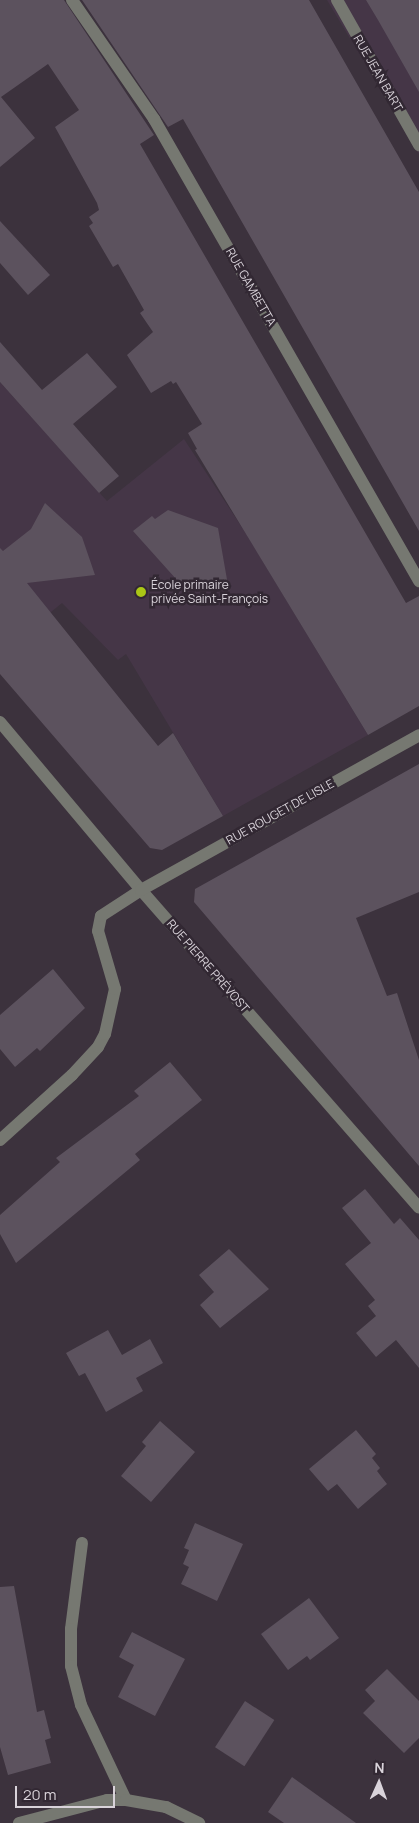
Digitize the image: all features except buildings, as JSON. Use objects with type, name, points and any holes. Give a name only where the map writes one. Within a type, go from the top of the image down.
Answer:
[{"type":"street","name":"RUE GAMBETTA","points":[[72,0],[154,119],[419,581]]},
{"type":"street","name":"RUE JEAN BART","points":[[337,0],[419,145]]},
{"type":"street","name":"RUE PIERRE PRÉVOST","points":[[0,722],[141,890],[419,1207]]},
{"type":"street","name":"RUE ROUGET DE LISLE","points":[[0,1140],[59,1088],[98,1047],[110,1018],[115,989],[98,931],[99,922],[108,910],[419,735]]},
{"type":"street","points":[[82,1543],[71,1629],[71,1666],[80,1705],[126,1800]]},
{"type":"street","points":[[19,1823],[107,1800],[126,1800],[166,1807],[199,1823]]},
{"type":"shaded area","points":[[327,0],[419,0],[419,154]]},
{"type":"shaded area","name":"École primaire privée Saint-François","points":[[0,382],[107,501],[184,439],[245,532],[368,735],[223,816],[126,654],[118,660],[62,603],[0,654]]},
{"type":"place","name":"École primaire privée Saint-François","points":[[141,592]]}]
